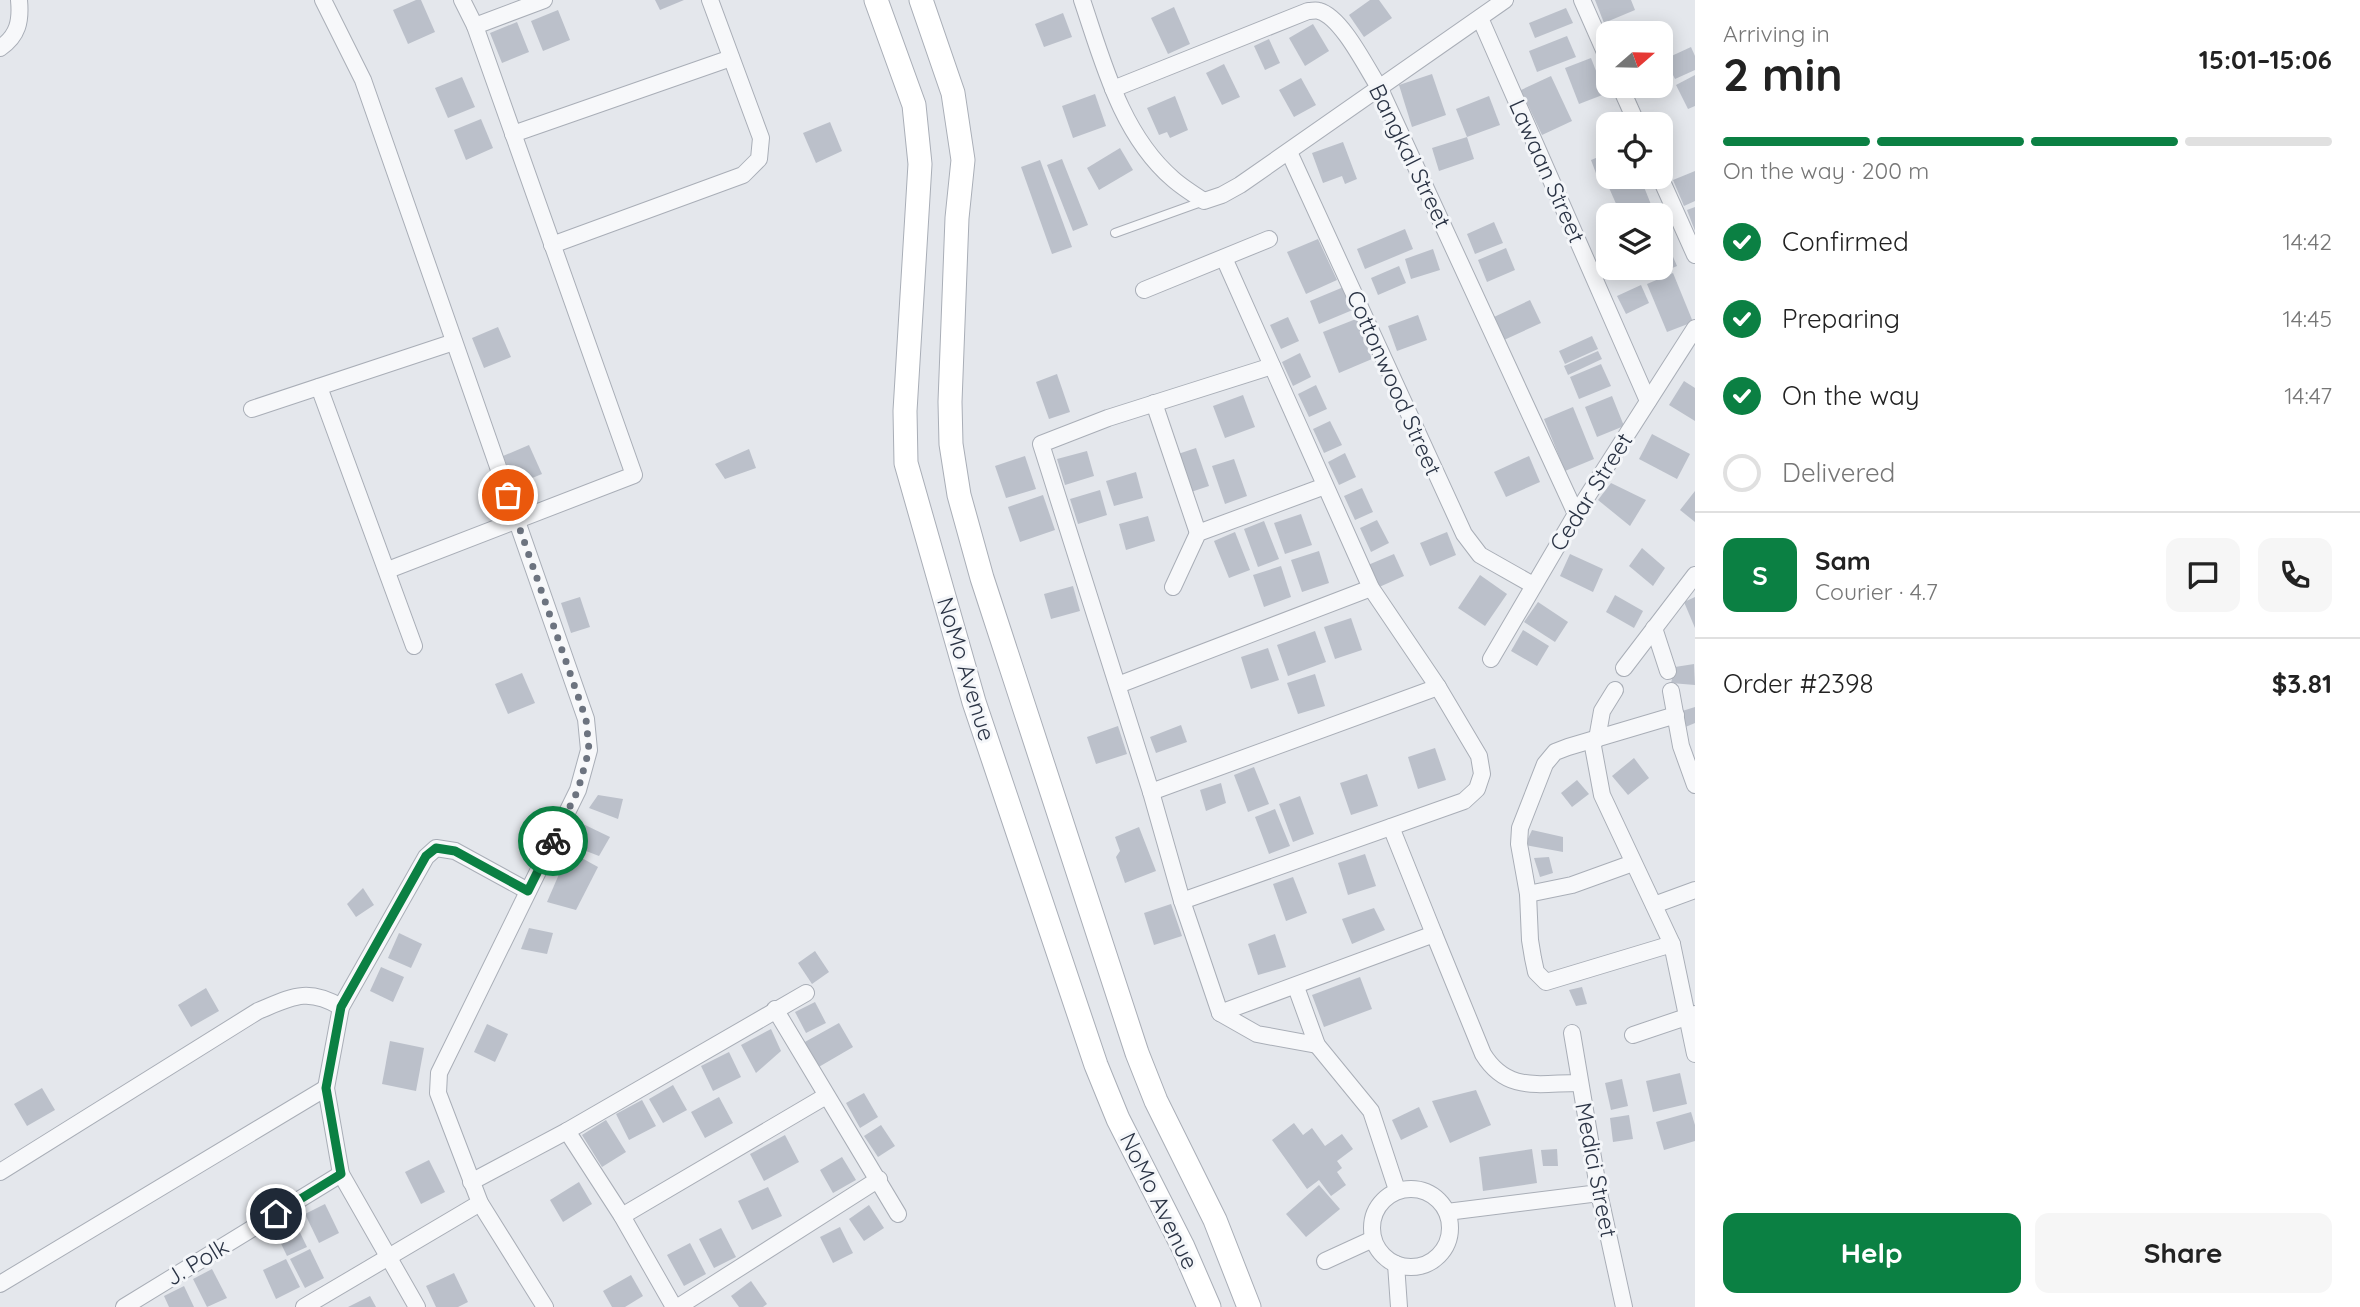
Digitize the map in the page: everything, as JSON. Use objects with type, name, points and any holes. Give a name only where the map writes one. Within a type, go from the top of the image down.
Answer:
[{"type":"main road","name":"NoMo Avenue","points":[[876,0],[914,105],[919,137],[920,164],[905,411],[906,463],[974,702],[1096,1065],[1118,1119],[1183,1247],[1209,1306]]},
{"type":"main road","name":"NoMo Avenue","points":[[921,0],[953,93],[962,160],[957,218],[950,401],[951,444],[959,495],[986,592],[1137,1053],[1156,1101],[1215,1220],[1247,1300]]},
{"type":"main road","points":[[1209,1306],[1247,1300]]},
{"type":"street","points":[[0,48],[14,37],[20,15],[19,0]]},
{"type":"street","points":[[323,0],[363,80],[586,719],[589,750],[578,790],[439,1073],[438,1093],[480,1202],[545,1307]]},
{"type":"street","points":[[387,570],[634,475],[475,26],[463,0]]},
{"type":"street","points":[[475,26],[544,0]]},
{"type":"street","points":[[552,245],[743,175],[760,159],[761,138],[710,0]]},
{"type":"street","points":[[1082,0],[1113,89],[1130,125],[1171,178],[1204,201],[1240,185],[1505,0]]},
{"type":"street","points":[[1583,0],[1596,31]]},
{"type":"street","name":"Bangkal Street","points":[[1113,89],[1308,11],[1320,11],[1340,27],[1380,89],[1576,514]]},
{"type":"street","name":"Lawaan Street","points":[[1480,18],[1648,401]]},
{"type":"street","points":[[513,134],[731,58]]},
{"type":"street","name":"Cottonwood Street","points":[[1289,152],[1464,534],[1480,555],[1533,585]]},
{"type":"street","points":[[1665,189],[1695,256]]},
{"type":"street","points":[[1144,290],[1269,239]]},
{"type":"street","points":[[1182,901],[1464,801],[1476,789],[1482,774],[1479,756],[1438,687],[1371,588],[1224,258]]},
{"type":"street","name":"Cedar Street","points":[[1491,659],[1576,514],[1695,328]]},
{"type":"street","points":[[252,409],[454,342]]},
{"type":"street","points":[[1272,366],[1154,403],[1041,444],[1118,685],[1182,901],[1220,1013],[1257,1034],[1317,1045]]},
{"type":"street","points":[[319,387],[415,646]]},
{"type":"street","points":[[1154,403],[1198,533],[1173,587]]},
{"type":"street","points":[[1198,533],[1325,486]]},
{"type":"street","points":[[1624,668],[1695,575]]},
{"type":"street","points":[[1118,685],[1371,588]]},
{"type":"street","points":[[1654,628],[1668,671]]},
{"type":"street","points":[[1151,792],[1438,687]]},
{"type":"street","points":[[1615,690],[1602,711],[1595,740],[1602,794],[1672,944],[1692,1015],[1695,1054]]},
{"type":"street","points":[[1671,691],[1681,746],[1695,785]]},
{"type":"street","points":[[1672,944],[1546,982],[1536,972],[1533,958],[1528,894],[1519,844],[1520,828],[1545,764],[1555,752],[1618,730],[1676,715]]},
{"type":"street","points":[[1391,827],[1483,1054],[1490,1065],[1509,1081],[1579,1083]]},
{"type":"street","points":[[417,1307],[341,1174],[326,1088],[341,1007],[426,856],[436,848],[455,851],[528,891]]},
{"type":"street","points":[[1528,894],[1572,885],[1633,863]]},
{"type":"street","points":[[1654,905],[1695,890]]},
{"type":"street","points":[[1220,1013],[1434,934]]},
{"type":"street","points":[[1296,987],[1317,1045],[1371,1111],[1396,1190]]},
{"type":"street","points":[[471,1182],[567,1131],[806,993]]},
{"type":"street","points":[[0,1172],[258,1011],[299,994],[324,997],[341,1007]]},
{"type":"street","points":[[775,1009],[898,1214]]},
{"type":"street","points":[[1633,1035],[1692,1015]]},
{"type":"street","name":"Medici Street","points":[[1572,1033],[1599,1193],[1624,1307]]},
{"type":"street","points":[[0,1284],[326,1088]]},
{"type":"street","points":[[622,1216],[826,1096]]},
{"type":"street","points":[[567,1131],[676,1307],[879,1179]]},
{"type":"street","name":"J. Polk","points":[[124,1307],[341,1174]]},
{"type":"street","points":[[1408,1188],[1432,1194],[1447,1212],[1450,1225],[1443,1250],[1434,1260],[1422,1266],[1396,1264],[1378,1250],[1373,1239],[1373,1215],[1386,1196],[1396,1190],[1408,1188]]},
{"type":"street","points":[[1447,1212],[1599,1193]]},
{"type":"street","points":[[304,1307],[480,1202]]},
{"type":"street","points":[[1325,1261],[1373,1239]]},
{"type":"street","points":[[1396,1264],[1398,1307]]},
{"type":"lane","points":[[1115,233],[1204,201]]},
{"type":"building","points":[[421,0],[435,32],[408,44],[393,10]]},
{"type":"building","points":[[655,0],[684,0],[660,10]]},
{"type":"building","points":[[1370,0],[1379,0],[1392,18],[1364,37],[1349,15]]},
{"type":"building","points":[[1595,0],[1631,0],[1635,10],[1603,21]]},
{"type":"building","points":[[1174,7],[1190,44],[1168,54],[1151,18]]},
{"type":"building","points":[[1566,8],[1573,23],[1535,38],[1529,23]]},
{"type":"building","points":[[558,10],[570,40],[543,51],[531,21]]},
{"type":"building","points":[[1063,13],[1072,37],[1044,47],[1035,24]]},
{"type":"building","points":[[517,22],[529,52],[502,63],[490,33]]},
{"type":"building","points":[[1313,24],[1329,51],[1305,66],[1289,38]]},
{"type":"building","points":[[1567,36],[1576,57],[1537,72],[1529,51]]},
{"type":"building","points":[[1269,39],[1280,63],[1265,70],[1254,46]]},
{"type":"building","points":[[1691,47],[1695,56],[1695,70],[1675,79],[1673,55]]},
{"type":"building","points":[[1591,58],[1596,71],[1596,97],[1579,104],[1565,68]]},
{"type":"building","points":[[1224,64],[1240,97],[1222,105],[1206,73]]},
{"type":"building","points":[[1432,74],[1446,115],[1412,127],[1399,85]]},
{"type":"building","points":[[1695,75],[1695,106],[1688,109],[1676,85]]},
{"type":"building","points":[[1551,76],[1572,121],[1542,135],[1521,90]]},
{"type":"building","points":[[462,77],[475,107],[448,118],[435,88]]},
{"type":"building","points":[[1301,78],[1316,105],[1294,117],[1279,90]]},
{"type":"building","points":[[1095,94],[1106,126],[1073,138],[1062,106]]},
{"type":"building","points":[[1175,96],[1188,130],[1170,138],[1167,132],[1159,135],[1147,108]]},
{"type":"building","points":[[1489,96],[1500,125],[1467,137],[1456,109]]},
{"type":"building","points":[[481,119],[493,148],[466,160],[454,130]]},
{"type":"building","points":[[830,122],[842,151],[816,163],[803,133]]},
{"type":"building","points":[[1467,137],[1474,159],[1439,171],[1432,148]]},
{"type":"building","points":[[1343,142],[1357,179],[1345,184],[1342,176],[1323,183],[1312,153]]},
{"type":"building","points":[[1120,148],[1133,170],[1099,190],[1087,168]]},
{"type":"building","points":[[1596,158],[1596,173],[1591,160]]},
{"type":"building","points":[[1062,159],[1088,225],[1073,231],[1047,165]]},
{"type":"building","points":[[1040,160],[1072,247],[1052,254],[1021,167]]},
{"type":"building","points":[[1695,171],[1695,201],[1684,206],[1673,180]]},
{"type":"building","points":[[1610,189],[1645,189],[1650,203],[1616,203]]},
{"type":"building","points":[[1695,207],[1695,231],[1687,210]]},
{"type":"building","points":[[1494,222],[1503,243],[1475,254],[1467,234]]},
{"type":"building","points":[[1405,229],[1413,249],[1365,269],[1357,249]]},
{"type":"building","points":[[1318,239],[1337,280],[1306,294],[1287,252]]},
{"type":"building","points":[[1506,248],[1515,270],[1487,282],[1478,260]]},
{"type":"building","points":[[1433,249],[1440,270],[1411,279],[1405,259]]},
{"type":"building","points":[[1399,266],[1406,283],[1378,295],[1371,278]]},
{"type":"building","points":[[1673,273],[1693,322],[1667,332],[1647,284],[1656,280],[1673,280]]},
{"type":"building","points":[[1641,285],[1649,303],[1626,314],[1617,296]]},
{"type":"building","points":[[1346,286],[1355,309],[1319,324],[1310,301]]},
{"type":"building","points":[[1530,300],[1541,323],[1504,340],[1494,317]]},
{"type":"building","points":[[1418,315],[1427,340],[1397,351],[1388,326]]},
{"type":"building","points":[[1288,317],[1299,341],[1281,349],[1270,325]]},
{"type":"building","points":[[1356,319],[1372,359],[1339,373],[1323,332]]},
{"type":"building","points":[[498,327],[511,357],[484,368],[472,338]]},
{"type":"building","points":[[1592,336],[1598,349],[1565,364],[1559,351]]},
{"type":"building","points":[[1598,351],[1602,359],[1568,375],[1564,366]]},
{"type":"building","points":[[1300,353],[1311,377],[1293,386],[1282,362]]},
{"type":"building","points":[[1601,364],[1611,386],[1579,399],[1570,377]]},
{"type":"building","points":[[1057,374],[1070,412],[1049,419],[1036,382]]},
{"type":"building","points":[[1684,381],[1695,388],[1695,421],[1669,405]]},
{"type":"building","points":[[1316,385],[1327,409],[1309,417],[1298,394]]},
{"type":"building","points":[[1243,395],[1255,427],[1225,438],[1213,406]]},
{"type":"building","points":[[1612,396],[1624,426],[1597,437],[1585,407]]},
{"type":"building","points":[[1573,407],[1594,459],[1565,471],[1544,419]]},
{"type":"building","points":[[1330,421],[1342,445],[1324,453],[1313,429]]},
{"type":"building","points":[[1652,434],[1690,454],[1677,479],[1639,459]]},
{"type":"building","points":[[529,445],[542,474],[515,485],[503,456]]},
{"type":"building","points":[[1196,448],[1209,486],[1188,493],[1175,455]]},
{"type":"building","points":[[749,449],[756,468],[725,479],[715,464]]},
{"type":"building","points":[[1087,451],[1094,476],[1065,485],[1057,459]]},
{"type":"building","points":[[1345,453],[1356,477],[1339,485],[1328,462]]},
{"type":"building","points":[[1025,456],[1036,489],[1006,498],[995,466]]},
{"type":"building","points":[[1529,456],[1540,482],[1506,497],[1494,472]]},
{"type":"building","points":[[1234,459],[1247,496],[1225,504],[1212,466]]},
{"type":"building","points":[[1136,472],[1143,498],[1114,506],[1106,481]]},
{"type":"building","points":[[1611,483],[1646,500],[1630,526],[1598,500]]},
{"type":"building","points":[[1362,488],[1373,512],[1355,520],[1344,496]]},
{"type":"building","points":[[1100,490],[1107,515],[1078,524],[1070,499]]},
{"type":"building","points":[[1695,491],[1695,522],[1680,510]]},
{"type":"building","points":[[1043,495],[1055,530],[1020,542],[1008,507]]},
{"type":"building","points":[[1301,514],[1312,545],[1285,554],[1274,523]]},
{"type":"building","points":[[1148,516],[1155,541],[1126,550],[1119,524]]},
{"type":"building","points":[[1377,520],[1389,543],[1371,552],[1360,528]]},
{"type":"building","points":[[1264,521],[1279,559],[1258,567],[1244,529]]},
{"type":"building","points":[[1235,532],[1250,570],[1229,578],[1214,541]]},
{"type":"building","points":[[1447,532],[1456,555],[1430,566],[1420,543]]},
{"type":"building","points":[[1642,548],[1665,568],[1653,586],[1629,566]]},
{"type":"building","points":[[1319,551],[1329,583],[1302,592],[1291,560]]},
{"type":"building","points":[[1394,554],[1404,576],[1377,588],[1368,565]]},
{"type":"building","points":[[1570,554],[1603,569],[1593,592],[1560,576]]},
{"type":"building","points":[[1281,566],[1291,597],[1264,607],[1253,575]]},
{"type":"building","points":[[1480,575],[1507,594],[1485,626],[1458,608]]},
{"type":"building","points":[[1073,586],[1080,611],[1051,619],[1044,594]]},
{"type":"building","points":[[1615,595],[1643,611],[1634,628],[1606,612]]},
{"type":"building","points":[[580,597],[590,627],[571,633],[561,603]]},
{"type":"building","points":[[1695,597],[1695,628],[1684,602]]},
{"type":"building","points":[[1538,602],[1568,622],[1555,642],[1524,622]]},
{"type":"building","points":[[1351,618],[1362,650],[1335,659],[1324,627]]},
{"type":"building","points":[[1523,630],[1549,646],[1537,666],[1511,651]]},
{"type":"building","points":[[1315,631],[1326,662],[1288,676],[1277,645]]},
{"type":"building","points":[[1268,648],[1279,680],[1251,689],[1241,657]]},
{"type":"building","points":[[1694,664],[1695,685],[1671,683],[1675,667]]},
{"type":"building","points":[[522,673],[535,703],[508,714],[495,684]]},
{"type":"building","points":[[1315,674],[1325,706],[1298,714],[1287,683]]},
{"type":"building","points":[[1695,707],[1695,723],[1683,728],[1679,712]]},
{"type":"building","points":[[1181,725],[1187,742],[1156,753],[1150,737]]},
{"type":"building","points":[[1118,726],[1127,754],[1096,764],[1087,737]]},
{"type":"building","points":[[1435,748],[1446,780],[1418,789],[1408,757]]},
{"type":"building","points":[[1634,758],[1649,778],[1628,795],[1612,776]]},
{"type":"building","points":[[1254,767],[1269,804],[1248,812],[1234,775]]},
{"type":"building","points":[[1367,774],[1378,806],[1351,815],[1340,783]]},
{"type":"building","points":[[1577,780],[1589,794],[1572,807],[1561,793]]},
{"type":"building","points":[[1221,783],[1226,803],[1206,811],[1200,790]]},
{"type":"building","points":[[598,795],[623,799],[618,819],[589,808]]},
{"type":"building","points":[[1300,796],[1314,834],[1293,842],[1279,804]]},
{"type":"building","points":[[1275,809],[1290,846],[1269,854],[1255,817]]},
{"type":"building","points":[[583,824],[610,837],[599,856],[573,846]]},
{"type":"building","points":[[1139,827],[1156,871],[1125,883],[1116,857],[1120,851],[1115,837]]},
{"type":"building","points":[[1532,830],[1563,837],[1563,852],[1525,845]]},
{"type":"building","points":[[569,851],[598,867],[576,910],[547,902]]},
{"type":"building","points":[[1365,854],[1376,886],[1348,895],[1338,863]]},
{"type":"building","points":[[1549,857],[1553,873],[1540,877],[1534,858]]},
{"type":"building","points":[[1293,877],[1307,913],[1286,921],[1273,884]]},
{"type":"building","points":[[363,888],[374,905],[356,917],[347,904]]},
{"type":"building","points":[[1171,904],[1182,936],[1154,945],[1144,913]]},
{"type":"building","points":[[1374,908],[1385,930],[1352,944],[1342,919]]},
{"type":"building","points":[[529,928],[553,933],[547,954],[521,949]]},
{"type":"building","points":[[399,933],[422,944],[411,968],[388,958]]},
{"type":"building","points":[[1275,934],[1286,967],[1258,975],[1248,944]]},
{"type":"building","points":[[815,951],[829,972],[812,984],[798,963]]},
{"type":"building","points":[[381,967],[404,977],[393,1002],[370,991]]},
{"type":"building","points":[[1360,977],[1372,1009],[1324,1027],[1312,995]]},
{"type":"building","points":[[1582,987],[1587,1004],[1576,1006],[1569,990]]},
{"type":"building","points":[[206,988],[219,1011],[191,1027],[178,1005]]},
{"type":"building","points":[[815,1002],[826,1023],[806,1033],[795,1012]]},
{"type":"building","points":[[839,1023],[853,1047],[817,1068],[803,1043]]},
{"type":"building","points":[[487,1024],[508,1034],[495,1062],[474,1052]]},
{"type":"building","points":[[771,1029],[781,1051],[756,1073],[741,1045]]},
{"type":"building","points":[[390,1041],[424,1048],[416,1091],[382,1084]]},
{"type":"building","points":[[729,1052],[741,1077],[713,1091],[701,1066]]},
{"type":"building","points":[[1680,1073],[1687,1104],[1653,1112],[1646,1081]]},
{"type":"building","points":[[1622,1079],[1628,1106],[1611,1110],[1605,1083]]},
{"type":"building","points":[[673,1085],[687,1110],[663,1123],[649,1099]]},
{"type":"building","points":[[42,1088],[55,1110],[27,1126],[14,1104]]},
{"type":"building","points":[[1476,1090],[1491,1125],[1450,1143],[1432,1101]]},
{"type":"building","points":[[864,1093],[878,1117],[860,1128],[846,1103]]},
{"type":"building","points":[[719,1097],[733,1123],[705,1138],[691,1112]]},
{"type":"building","points":[[642,1100],[656,1126],[629,1140],[616,1114]]},
{"type":"building","points":[[1419,1107],[1428,1127],[1401,1140],[1392,1120]]},
{"type":"building","points":[[1691,1112],[1695,1125],[1695,1141],[1664,1150],[1656,1122]]},
{"type":"building","points":[[1629,1115],[1633,1139],[1613,1142],[1610,1118]]},
{"type":"building","points":[[606,1120],[626,1152],[602,1167],[582,1135]]},
{"type":"building","points":[[1294,1123],[1303,1135],[1312,1128],[1325,1146],[1342,1134],[1353,1149],[1337,1161],[1342,1168],[1337,1172],[1346,1185],[1331,1196],[1319,1180],[1307,1189],[1272,1140]]},
{"type":"building","points":[[881,1125],[895,1146],[878,1157],[864,1136]]},
{"type":"building","points":[[785,1135],[799,1162],[764,1181],[750,1154]]},
{"type":"building","points":[[1532,1149],[1537,1183],[1483,1191],[1479,1157]]},
{"type":"building","points":[[1557,1149],[1558,1166],[1543,1166],[1541,1150]]},
{"type":"building","points":[[842,1157],[856,1180],[833,1193],[820,1170]]},
{"type":"building","points":[[429,1160],[445,1192],[421,1204],[405,1172]]},
{"type":"building","points":[[579,1182],[592,1204],[563,1222],[550,1200]]},
{"type":"building","points":[[1319,1185],[1340,1209],[1306,1237],[1286,1214]]},
{"type":"building","points":[[768,1187],[782,1216],[752,1230],[738,1201]]},
{"type":"building","points":[[325,1204],[339,1233],[319,1243],[305,1214]]},
{"type":"building","points":[[869,1205],[884,1228],[864,1241],[849,1219]]},
{"type":"building","points":[[293,1218],[307,1247],[287,1256],[273,1227]]},
{"type":"building","points":[[840,1227],[853,1253],[833,1263],[820,1237]]},
{"type":"building","points":[[721,1228],[736,1257],[714,1268],[699,1239]]},
{"type":"building","points":[[690,1243],[706,1274],[684,1286],[667,1255]]},
{"type":"building","points":[[310,1249],[324,1278],[305,1288],[290,1259]]},
{"type":"building","points":[[286,1259],[300,1287],[276,1299],[263,1270]]},
{"type":"building","points":[[212,1269],[227,1298],[207,1307],[193,1279]]},
{"type":"building","points":[[454,1273],[468,1302],[458,1307],[436,1307],[426,1286]]},
{"type":"building","points":[[631,1275],[643,1296],[625,1307],[612,1307],[603,1291]]},
{"type":"building","points":[[751,1281],[767,1304],[763,1307],[739,1307],[731,1296]]},
{"type":"building","points":[[184,1286],[194,1307],[169,1307],[164,1296]]},
{"type":"building","points":[[370,1296],[376,1307],[348,1307]]},
{"type":"way so far","points":[[508,495],[586,719],[589,750],[578,790],[553,841]]},
{"type":"route","points":[[276,1214],[341,1174],[326,1088],[341,1007],[426,856],[436,848],[455,851],[528,891],[553,841]]}]
